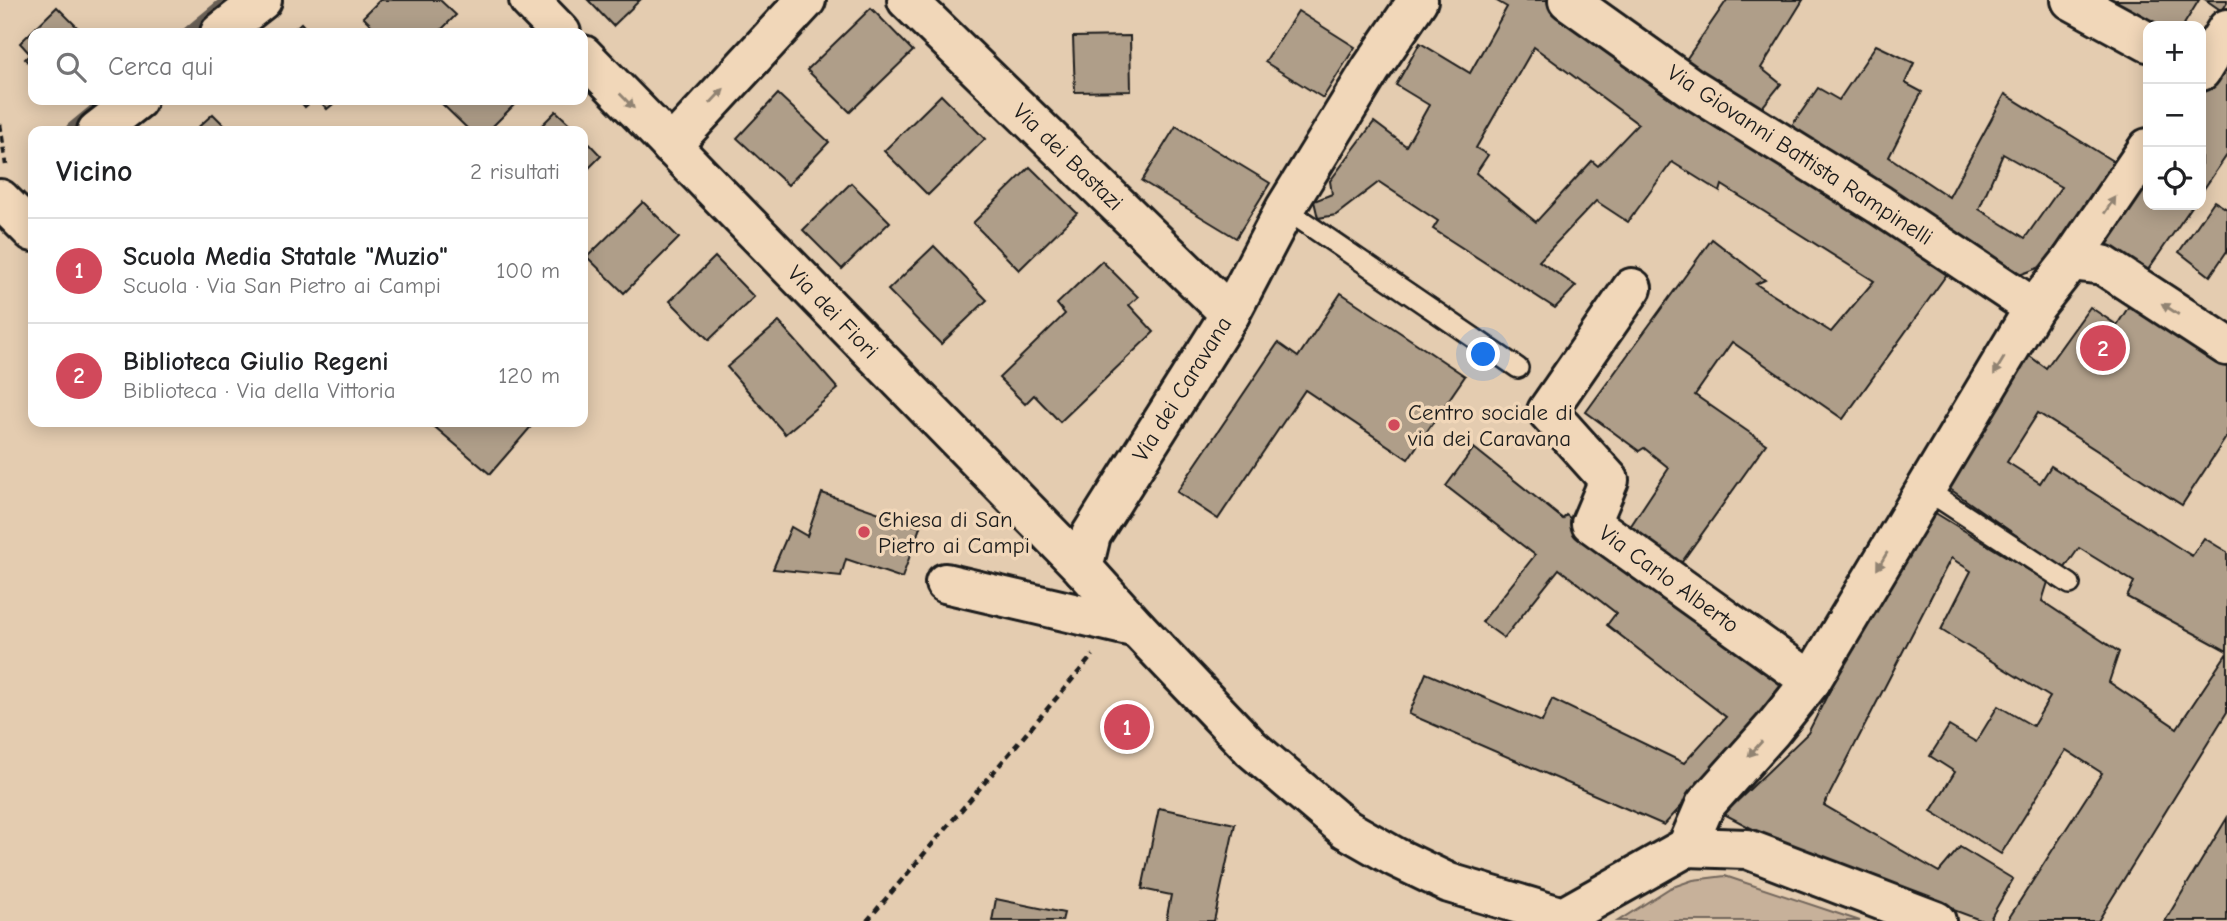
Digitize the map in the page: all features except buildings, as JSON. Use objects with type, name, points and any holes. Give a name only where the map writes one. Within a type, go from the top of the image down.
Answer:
[{"type":"street","points":[[226,28],[262,0]]},
{"type":"street","points":[[529,0],[556,28]]},
{"type":"street","points":[[671,146],[806,0]]},
{"type":"street","name":"Via dei Bastazi","points":[[907,0],[1230,314]]},
{"type":"street","name":"Via dei Caravana","points":[[1083,568],[1091,535],[1230,314],[1285,209],[1371,69],[1418,0]]},
{"type":"street","name":"Via Giovanni Battista Rampinelli","points":[[1569,0],[1690,87],[1880,205],[2034,307]]},
{"type":"street","points":[[2071,0],[2143,39]]},
{"type":"street","points":[[2206,62],[2227,29]]},
{"type":"street","name":"Via dei Fiori","points":[[588,60],[1083,568],[1252,749],[1346,829],[1395,857],[1449,883],[1561,919]]},
{"type":"street","points":[[103,126],[131,105]]},
{"type":"street","points":[[1687,847],[1705,805],[1772,730],[1811,681],[2034,307],[2071,261],[2143,155]]},
{"type":"street","points":[[2071,261],[2103,265],[2227,346]]},
{"type":"street","name":"Via Carlo Alberto","points":[[1632,288],[1547,411],[1609,480],[1591,523],[1811,681]]},
{"type":"street","points":[[945,583],[1137,628]]},
{"type":"street","points":[[1561,919],[1687,847],[1747,849],[1936,921]]},
{"type":"lane","points":[[1285,209],[1518,368]]},
{"type":"lane","points":[[1925,489],[2070,584]]},
{"type":"path","points":[[867,921],[1089,658],[1137,628]]},
{"type":"shaded area","points":[[1725,876],[1860,921],[1618,921],[1670,888],[1693,880]]},
{"type":"waterway","points":[[192,28],[226,0]]},
{"type":"waterway","points":[[73,126],[99,105]]},
{"type":"place","name":"Biblioteca Giulio Regeni","points":[[2103,348]]},
{"type":"place","name":"Centro sociale di via dei Caravana","points":[[1394,425]]},
{"type":"place","name":"Chiesa di San Pietro ai Campi","points":[[864,532]]},
{"type":"place","name":"Scuola Media Statale \"Muzio\"","points":[[1127,727]]}]
